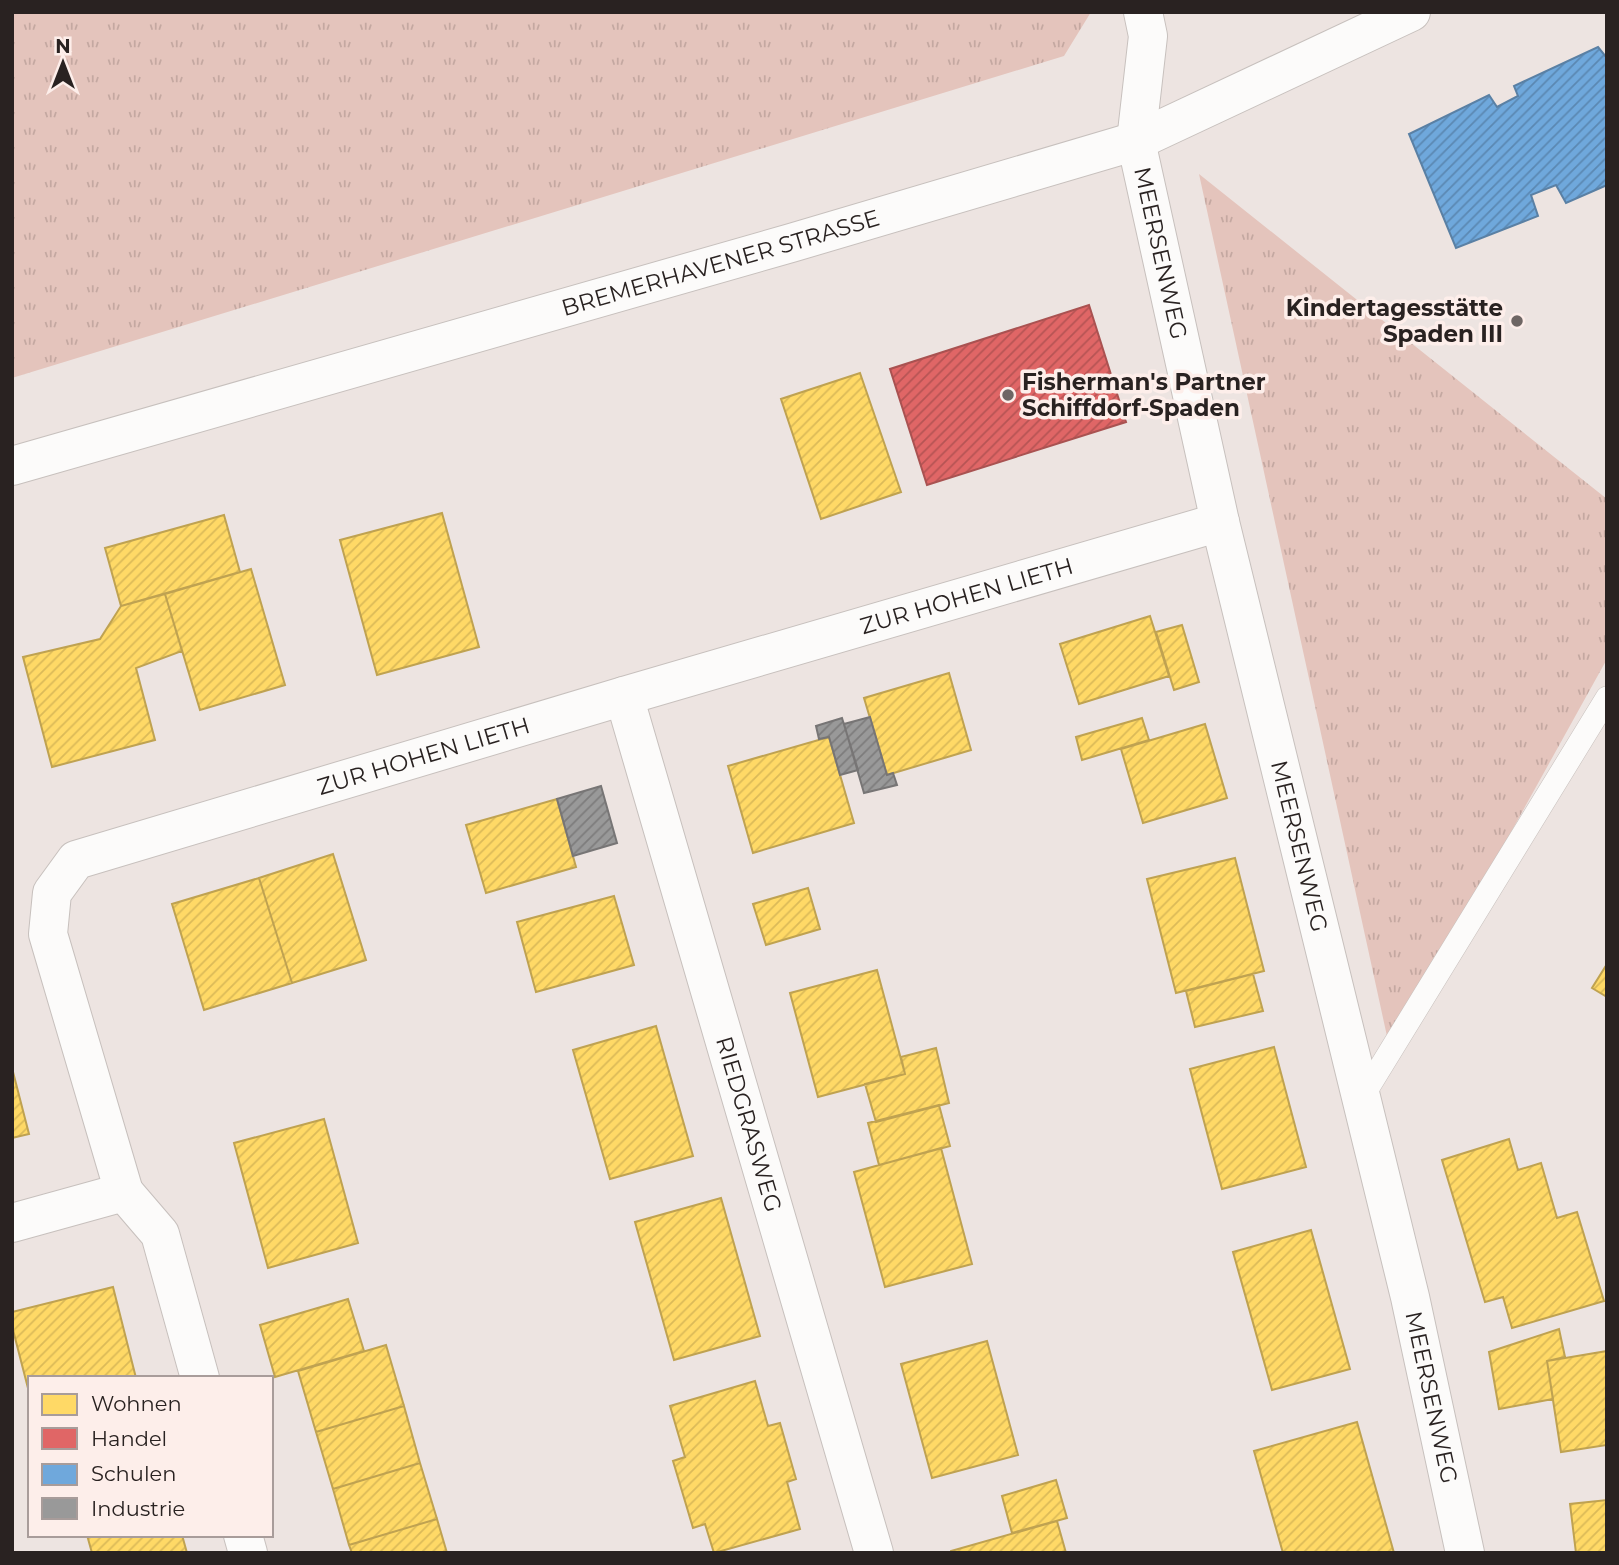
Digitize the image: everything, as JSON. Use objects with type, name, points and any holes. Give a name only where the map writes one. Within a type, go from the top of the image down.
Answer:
[{"type":"street","name":"MEERSENWEG","points":[[1143,12],[1148,36],[1136,141],[1220,522],[1410,1297],[1465,1553]]},
{"type":"street","name":"BREMERHAVENER STRASSE","points":[[12,466],[805,239],[1136,141],[1411,12]]},
{"type":"street","name":"ZUR HOHEN LIETH","points":[[124,1192],[48,934],[52,893],[76,860],[1220,522]]},
{"type":"street","name":"RIEDGRASWEG","points":[[624,696],[874,1553]]},
{"type":"street","points":[[12,1223],[124,1192],[160,1234],[199,1376]]},
{"type":"lane","points":[[1361,1098],[1607,698]]},
{"type":"green space","points":[[12,12],[1091,12],[1064,56],[12,378]]},
{"type":"green space","points":[[1199,174],[1607,499],[1607,659],[1390,1050]]},
{"type":"building: Wohnen","points":[[860,373],[901,492],[821,519],[781,399]]},
{"type":"building: Wohnen","points":[[442,513],[479,647],[377,675],[340,540]]},
{"type":"building: Wohnen","points":[[224,515],[240,572],[121,606],[105,548]]},
{"type":"building: Wohnen","points":[[251,569],[285,685],[200,710],[165,594]]},
{"type":"building: Wohnen","points":[[165,594],[182,651],[136,668],[155,740],[52,767],[23,657],[100,639],[121,606]]},
{"type":"building: Wohnen","points":[[1150,616],[1169,676],[1079,704],[1060,644]]},
{"type":"building: Wohnen","points":[[1182,625],[1199,682],[1174,690],[1156,632]]},
{"type":"building: Wohnen","points":[[949,673],[971,750],[887,775],[864,698]]},
{"type":"building: Wohnen","points":[[1142,718],[1149,740],[1082,760],[1076,737]]},
{"type":"building: Wohnen","points":[[1205,724],[1227,798],[1143,823],[1121,749]]},
{"type":"building: Wohnen","points":[[829,737],[854,823],[753,853],[728,766]]},
{"type":"building: Wohnen","points":[[557,799],[576,867],[486,893],[466,825]]},
{"type":"building: Wohnen","points":[[333,854],[366,960],[292,983],[259,878]]},
{"type":"building: Wohnen","points":[[1235,858],[1264,971],[1176,993],[1147,879]]},
{"type":"building: Wohnen","points":[[259,878],[292,983],[204,1010],[172,904]]},
{"type":"building: Wohnen","points":[[808,888],[820,929],[766,945],[753,904]]},
{"type":"building: Wohnen","points":[[614,896],[634,965],[536,992],[517,922]]},
{"type":"building: Wohnen","points":[[1607,964],[1607,997],[1592,988]]},
{"type":"building: Wohnen","points":[[877,970],[905,1074],[818,1097],[790,993]]},
{"type":"building: Wohnen","points":[[1253,974],[1263,1011],[1195,1027],[1186,991]]},
{"type":"building: Wohnen","points":[[656,1026],[693,1156],[610,1179],[573,1050]]},
{"type":"building: Wohnen","points":[[1274,1047],[1306,1167],[1222,1189],[1190,1069]]},
{"type":"building: Wohnen","points":[[936,1048],[949,1103],[876,1122],[865,1084],[905,1074],[901,1057]]},
{"type":"building: Wohnen","points":[[12,1068],[29,1134],[12,1138]]},
{"type":"building: Wohnen","points":[[939,1105],[950,1146],[879,1165],[868,1123]]},
{"type":"building: Wohnen","points":[[324,1119],[358,1243],[268,1268],[234,1143]]},
{"type":"building: Wohnen","points":[[1509,1139],[1518,1170],[1541,1163],[1557,1218],[1577,1212],[1604,1301],[1512,1328],[1503,1297],[1485,1302],[1442,1160]]},
{"type":"building: Wohnen","points":[[941,1148],[972,1264],[885,1287],[854,1172]]},
{"type":"building: Wohnen","points":[[721,1198],[760,1336],[674,1360],[635,1222]]},
{"type":"building: Wohnen","points":[[1311,1230],[1350,1369],[1272,1390],[1233,1252]]},
{"type":"building: Wohnen","points":[[113,1287],[135,1376],[28,1376],[28,1388],[12,1326],[12,1312]]},
{"type":"building: Wohnen","points":[[348,1299],[364,1351],[275,1377],[260,1325]]},
{"type":"building: Wohnen","points":[[1559,1329],[1565,1357],[1547,1361],[1553,1399],[1499,1409],[1489,1352]]},
{"type":"building: Wohnen","points":[[987,1341],[1018,1455],[932,1478],[901,1364]]},
{"type":"building: Wohnen","points":[[386,1345],[404,1406],[316,1432],[298,1371]]},
{"type":"building: Wohnen","points":[[1607,1351],[1607,1445],[1561,1452],[1547,1361]]},
{"type":"building: Wohnen","points":[[755,1381],[768,1426],[780,1423],[796,1479],[787,1482],[800,1529],[714,1553],[705,1524],[693,1528],[673,1461],[685,1457],[670,1406]]},
{"type":"building: Wohnen","points":[[404,1406],[420,1463],[333,1489],[316,1432]]},
{"type":"building: Wohnen","points":[[1357,1422],[1394,1553],[1283,1553],[1254,1451]]},
{"type":"building: Wohnen","points":[[420,1463],[437,1519],[349,1545],[333,1489]]},
{"type":"building: Wohnen","points":[[1056,1480],[1067,1518],[1012,1533],[1002,1496]]},
{"type":"building: Wohnen","points":[[1607,1500],[1607,1553],[1576,1553],[1570,1504]]},
{"type":"building: Wohnen","points":[[437,1519],[447,1553],[352,1553],[349,1545]]},
{"type":"building: Wohnen","points":[[1057,1521],[1066,1553],[951,1553],[951,1551]]},
{"type":"building: Wohnen","points":[[88,1537],[183,1537],[187,1553],[92,1553]]},
{"type":"building: Handel","name":"Fisherman's Partner Schiffdorf-Spaden","points":[[1089,305],[1126,422],[927,485],[890,369]]},
{"type":"building: Schulen","points":[[1598,47],[1607,58],[1607,185],[1566,203],[1556,185],[1531,195],[1538,216],[1456,248],[1409,134],[1489,95],[1497,107],[1518,96],[1514,86]]},
{"type":"building: Industrie","points":[[870,717],[887,775],[893,773],[897,785],[864,793],[844,724]]},
{"type":"building: Industrie","points":[[842,718],[858,770],[840,775],[829,737],[819,739],[816,726]]},
{"type":"building: Industrie","points":[[601,786],[617,843],[573,856],[557,799]]},
{"type":"place","name":"Kindertagesstätte Spaden III","points":[[1517,321]]},
{"type":"place","name":"Fisherman's Partner Schiffdorf-Spaden","points":[[1008,395]]}]
